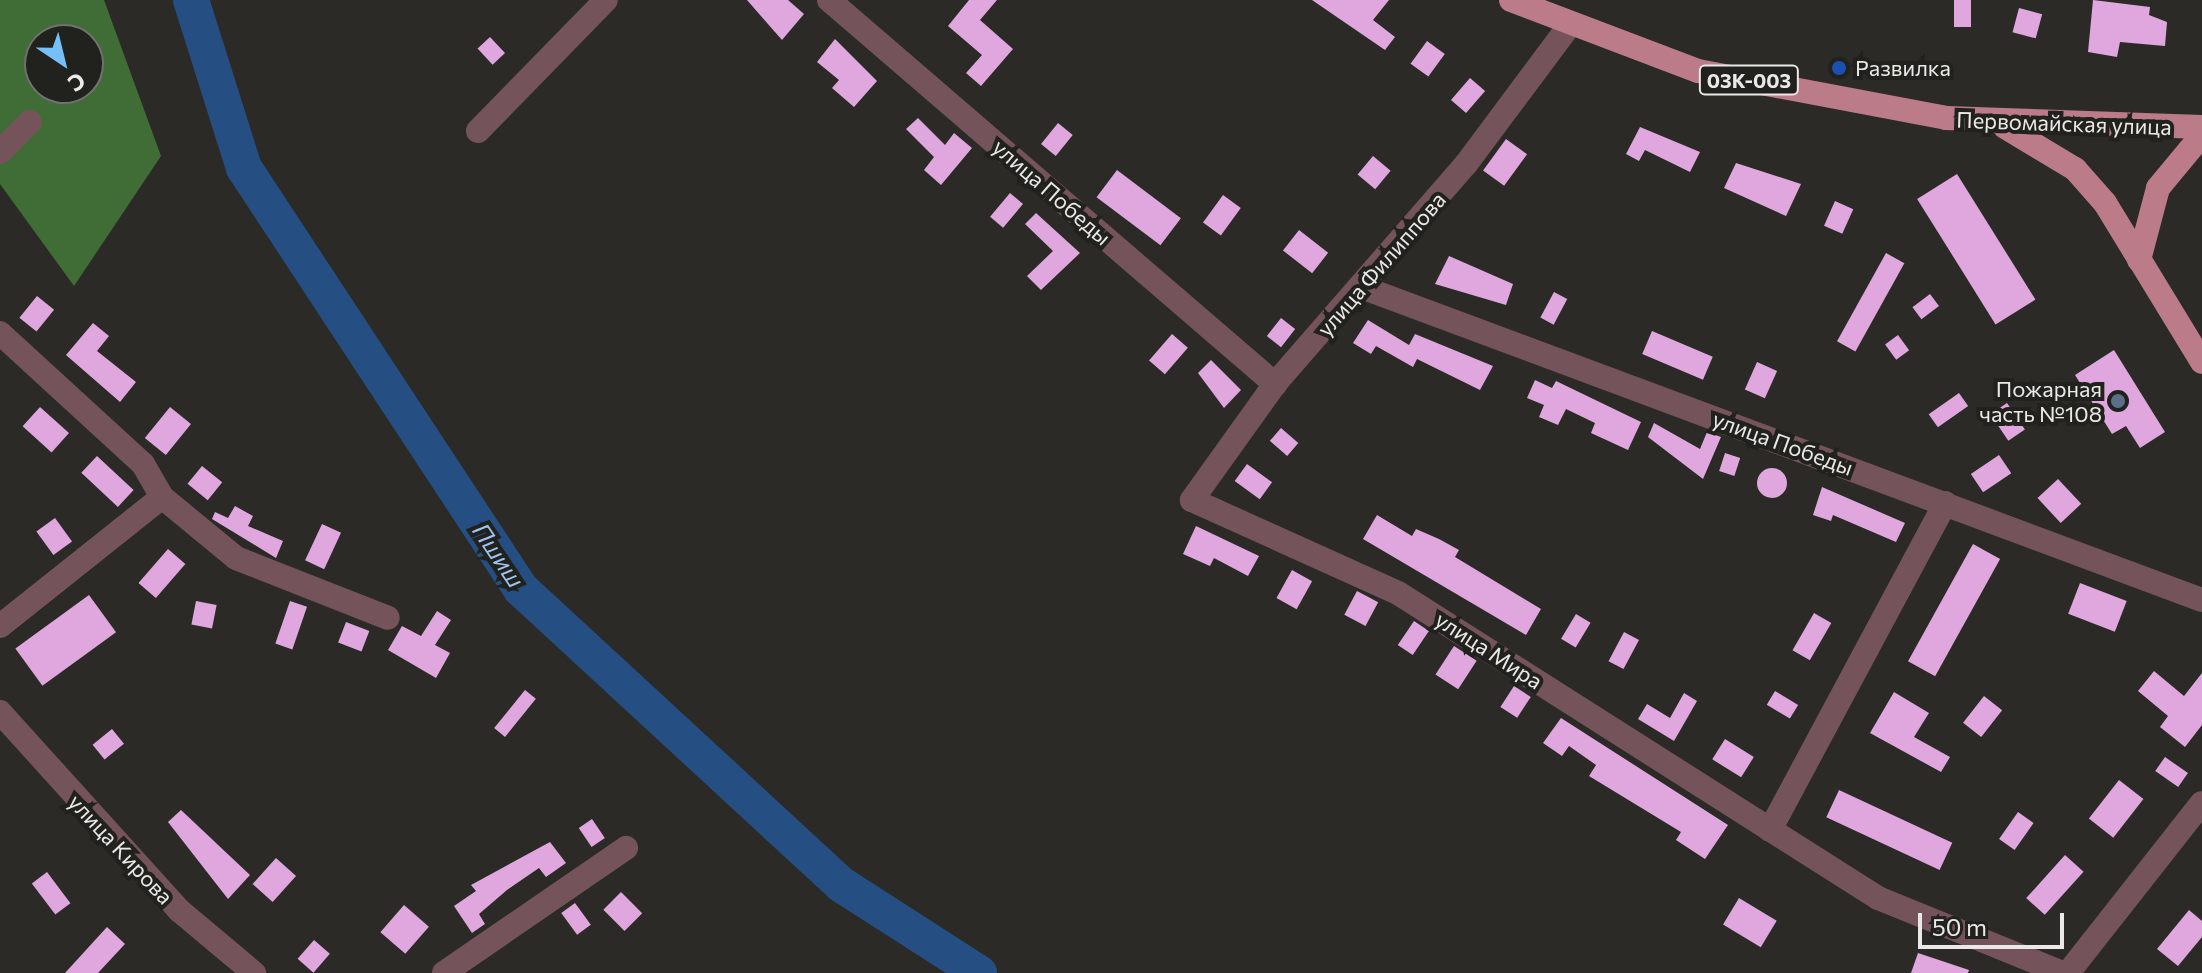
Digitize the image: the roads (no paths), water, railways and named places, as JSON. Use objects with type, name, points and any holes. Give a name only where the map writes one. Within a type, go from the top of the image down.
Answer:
[{"type":"main road","name":"Первомайская улица","points":[[1511,0],[1569,26],[1698,71],[1997,124],[2202,127]]},
{"type":"main road","points":[[1997,124],[2075,169],[2139,260],[2202,362]]},
{"type":"main road","points":[[2139,260],[2158,188],[2202,135]]},
{"type":"street","points":[[478,131],[606,0]]},
{"type":"street","name":"улица Победы","points":[[829,0],[1275,384]]},
{"type":"street","name":"улица Филиппова","points":[[1192,500],[1275,384],[1364,288],[1569,26]]},
{"type":"street","points":[[0,152],[30,122]]},
{"type":"street","name":"улица Победы","points":[[1364,288],[2202,600]]},
{"type":"street","points":[[0,333],[143,464],[162,497],[236,558],[388,618]]},
{"type":"street","points":[[0,626],[162,497]]},
{"type":"street","name":"улица Мира","points":[[1192,500],[1398,593],[1878,898],[2066,973]]},
{"type":"street","points":[[1770,830],[1945,503]]},
{"type":"street","name":"улица Кирова","points":[[0,712],[180,911],[254,973]]},
{"type":"street","points":[[2066,973],[2202,803]]},
{"type":"street","points":[[444,973],[626,848]]},
{"type":"waterway","name":"Пшиш","points":[[191,0],[244,168],[521,589],[842,885],[979,973]]},
{"type":"place","name":"Развилка","points":[[1839,68]]},
{"type":"place","name":"Пожарная часть №108","points":[[2118,401]]}]
